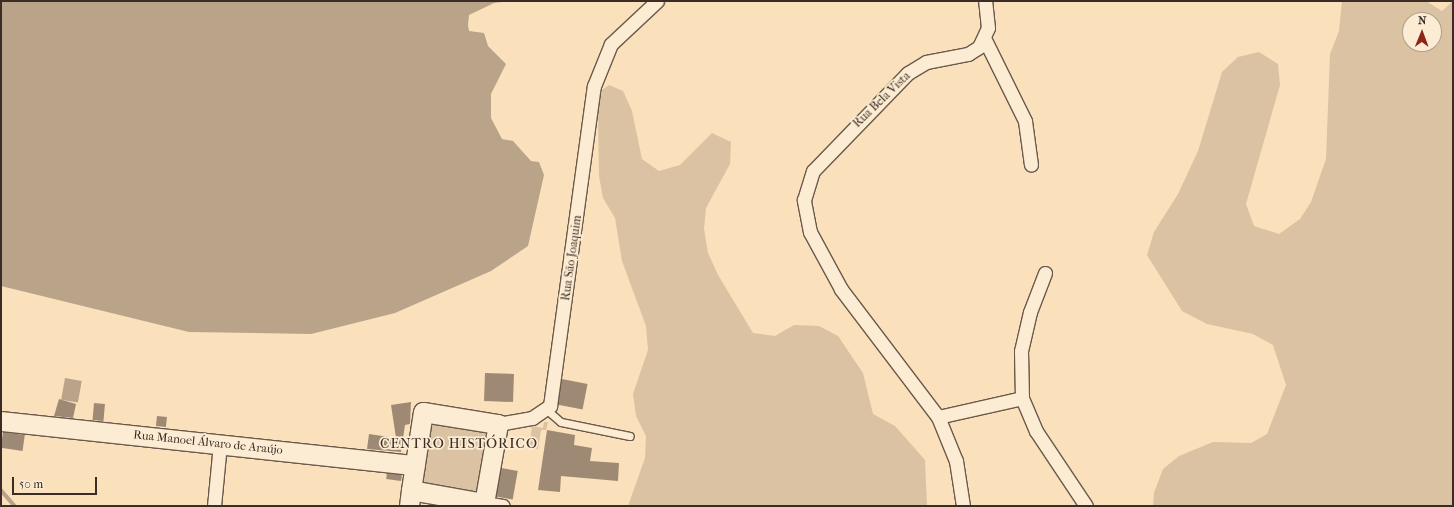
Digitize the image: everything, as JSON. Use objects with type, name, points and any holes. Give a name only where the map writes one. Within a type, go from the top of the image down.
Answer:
[{"type":"street","name":"Rua São Joaquim","points":[[547,410],[553,394],[599,68],[620,32],[657,1]]},
{"type":"street","points":[[984,1],[988,28],[985,40],[1025,121],[1031,165]]},
{"type":"street","name":"Rua Bela Vista","points":[[938,418],[889,350],[864,323],[810,232],[804,200],[806,187],[813,171],[843,138],[908,73],[926,62],[968,54],[985,40]]},
{"type":"street","points":[[1045,273],[1030,312],[1021,351],[1022,398],[1036,431],[1086,506]]},
{"type":"street","points":[[963,506],[956,461],[938,418],[1022,398]]},
{"type":"street","points":[[503,506],[484,503],[410,498],[423,412],[498,424],[532,418],[547,410]]},
{"type":"street","name":"Rua Manoel Álvaro de Araújo","points":[[1,421],[415,465]]},
{"type":"street","points":[[484,503],[498,424]]},
{"type":"street","points":[[214,506],[220,444]]},
{"type":"lane","points":[[547,410],[562,422],[630,436]]},
{"type":"shaded area","points":[[1,1],[510,1],[494,3],[469,15],[468,25],[469,31],[484,33],[488,46],[506,64],[491,94],[491,118],[502,139],[513,141],[531,161],[539,162],[544,175],[528,246],[491,271],[395,313],[311,334],[189,332],[1,286]]},
{"type":"shaded area","points":[[1342,1],[1426,1],[1442,11],[1453,1],[1453,506],[1153,506],[1154,493],[1163,469],[1179,456],[1213,442],[1251,443],[1267,434],[1286,385],[1273,345],[1253,334],[1207,324],[1182,311],[1147,255],[1154,232],[1178,194],[1198,151],[1222,72],[1238,57],[1259,52],[1278,64],[1280,85],[1246,204],[1254,226],[1279,234],[1300,219],[1311,202],[1326,159],[1330,54],[1339,31]]},
{"type":"shaded area","points":[[609,85],[623,91],[632,111],[642,159],[659,171],[680,165],[712,133],[731,142],[730,164],[706,208],[704,229],[708,253],[718,275],[753,333],[775,336],[794,325],[819,326],[838,336],[863,373],[873,414],[895,426],[925,460],[927,506],[628,506],[645,458],[646,436],[636,416],[633,394],[648,350],[646,326],[622,261],[615,218],[603,198],[599,176],[598,112],[602,90]]},
{"type":"shaded area","points":[[65,378],[82,381],[78,403],[61,400]]},
{"type":"shaded area","points":[[426,421],[491,430],[482,496],[417,486]]},
{"type":"shaded area","points":[[544,422],[548,422],[546,430],[541,430],[538,449],[529,447],[532,426],[543,428]]},
{"type":"building","points":[[485,373],[514,374],[513,402],[484,401]]},
{"type":"building","points":[[562,379],[588,384],[583,409],[557,405]]},
{"type":"building","points":[[59,399],[76,404],[73,418],[54,416]]},
{"type":"building","points":[[411,402],[410,424],[405,425],[401,452],[367,449],[369,434],[396,438],[391,405]]},
{"type":"building","points":[[94,403],[105,404],[103,421],[93,420]]},
{"type":"building","points":[[157,416],[167,417],[166,427],[156,426]]},
{"type":"building","points":[[547,430],[575,435],[574,445],[592,448],[590,461],[619,463],[618,481],[561,476],[560,492],[538,490]]},
{"type":"building","points":[[3,432],[25,435],[23,451],[1,448]]},
{"type":"building","points":[[501,468],[518,471],[513,500],[496,497]]},
{"type":"building","points":[[387,473],[402,475],[401,481],[386,479]]},
{"type":"waterway","points":[[1,490],[15,506]]},
{"type":"district","name":"CENTRO HISTÓRICO","points":[[459,444]]}]
